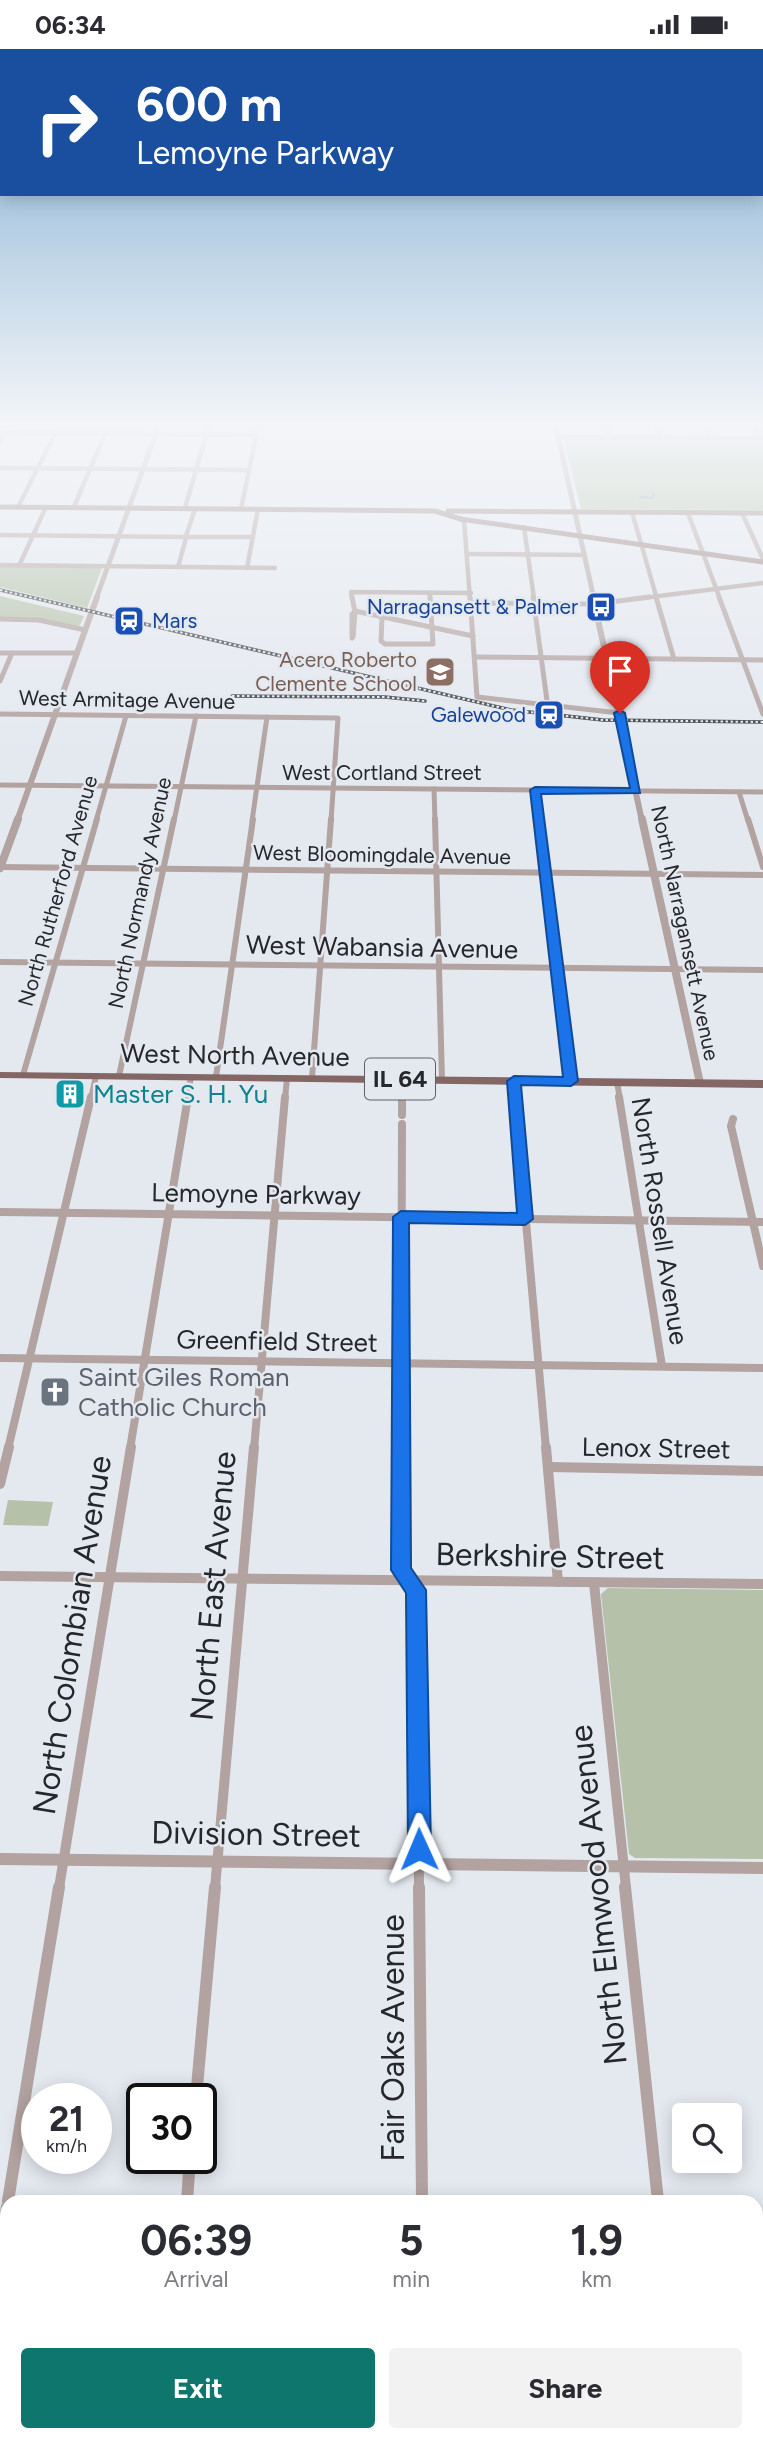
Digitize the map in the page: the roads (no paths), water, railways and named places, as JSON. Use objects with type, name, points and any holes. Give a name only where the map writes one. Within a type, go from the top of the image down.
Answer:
[{"type":"main road","points":[[566,534],[702,556],[763,561]]},
{"type":"main road","name":"West North Avenue","points":[[0,1076],[763,1084]]},
{"type":"street","points":[[178,567],[187,534]]},
{"type":"street","points":[[247,568],[254,534]]},
{"type":"street","points":[[465,534],[477,697],[548,708],[620,713]]},
{"type":"street","points":[[524,534],[548,708]]},
{"type":"street","points":[[638,534],[674,659]]},
{"type":"street","points":[[695,534],[762,714]]},
{"type":"street","points":[[751,534],[763,561]]},
{"type":"street","points":[[0,535],[253,537]]},
{"type":"street","points":[[19,566],[33,535]]},
{"type":"street","points":[[0,867],[119,536]]},
{"type":"street","name":"North Narragansett Avenue","points":[[581,536],[700,1083]]},
{"type":"street","points":[[467,554],[585,555]]},
{"type":"street","points":[[0,565],[275,568]]},
{"type":"street","points":[[471,603],[596,604],[763,583]]},
{"type":"street","points":[[356,646],[352,638],[355,611],[351,592],[471,593]]},
{"type":"street","points":[[382,617],[381,641],[385,644],[433,644],[433,593]]},
{"type":"street","points":[[355,611],[474,636]]},
{"type":"street","points":[[0,619],[39,619],[85,630]]},
{"type":"street","points":[[0,653],[77,653]]},
{"type":"street","points":[[0,681],[12,653]]},
{"type":"street","points":[[475,657],[763,660]]},
{"type":"street","name":"West Armitage Avenue","points":[[0,714],[338,717],[333,789]]},
{"type":"street","name":"North Rutherford Avenue","points":[[23,1075],[126,716]]},
{"type":"street","name":"North Normandy Avenue","points":[[119,1076],[196,716]]},
{"type":"street","points":[[216,1077],[267,717]]},
{"type":"street","name":"West Cortland Street","points":[[0,785],[763,792]]},
{"type":"street","points":[[312,1079],[333,789]]},
{"type":"street","points":[[434,789],[442,1080]]},
{"type":"street","points":[[535,790],[571,1081]]},
{"type":"street","points":[[739,792],[763,867]]},
{"type":"street","name":"West Bloomingdale Avenue","points":[[0,867],[763,875]]},
{"type":"street","name":"West Wabansia Avenue","points":[[0,962],[763,970]]},
{"type":"street","points":[[0,1484],[96,1076]]},
{"type":"street","name":"North Colombian Avenue","points":[[8,2195],[191,1077]]},
{"type":"street","name":"North East Avenue","points":[[197,2083],[287,1078]]},
{"type":"street","name":"Fair Oaks Avenue","points":[[402,1079],[401,1570],[416,1590],[422,2195]]},
{"type":"street","points":[[514,1081],[558,1582]]},
{"type":"street","name":"North Rossell Avenue","points":[[617,1082],[662,1366]]},
{"type":"street","points":[[732,1123],[763,1266]]},
{"type":"street","name":"Lemoyne Parkway","points":[[0,1212],[763,1222]]},
{"type":"street","name":"Greenfield Street","points":[[0,1358],[763,1368]]},
{"type":"street","name":"Lenox Street","points":[[549,1467],[763,1471]]},
{"type":"street","name":"Berkshire Street","points":[[0,1576],[763,1584]]},
{"type":"street","name":"North Elmwood Avenue","points":[[594,1583],[657,2195]]},
{"type":"street","name":"Division Street","points":[[0,1859],[763,1868]]},
{"type":"street","points":[[187,2195],[189,2174]]},
{"type":"railway","points":[[0,590],[511,710],[603,720],[763,722]]},
{"type":"railway","points":[[232,696],[385,697],[425,701]]},
{"type":"place","name":"Narragansett & Palmer","points":[[601,607]]},
{"type":"place","name":"Mars","points":[[129,621]]},
{"type":"place","name":"Acero Roberto Clemente School","points":[[440,672]]},
{"type":"place","name":"Galewood","points":[[549,715]]},
{"type":"place","name":"Master S. H. Yu","points":[[70,1094]]},
{"type":"place","name":"Saint Giles Roman Catholic Church","points":[[55,1392]]}]
